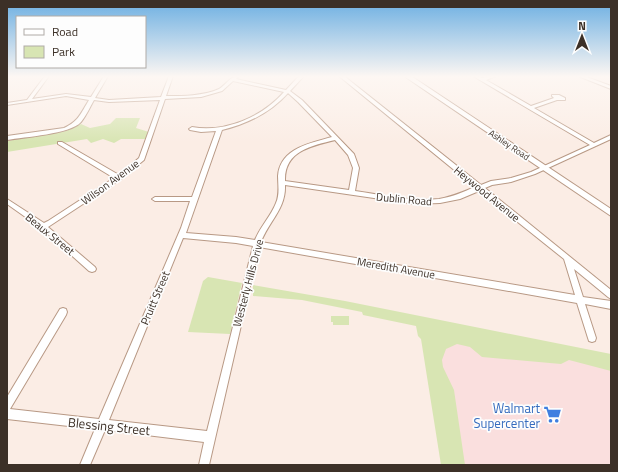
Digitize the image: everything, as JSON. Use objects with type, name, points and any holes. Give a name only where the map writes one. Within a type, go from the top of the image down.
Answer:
[{"type":"street","points":[[7,104],[47,98]]},
{"type":"street","points":[[86,98],[109,101],[164,98]]},
{"type":"street","name":"Wilson Avenue","points":[[43,226],[50,223],[119,178],[138,164],[145,154],[164,98]]},
{"type":"street","points":[[192,129],[203,130],[220,128],[242,122],[264,111],[280,98]]},
{"type":"street","points":[[297,98],[351,154],[355,162],[356,171],[352,193]]},
{"type":"street","name":"Heywood Avenue","points":[[368,98],[611,295]]},
{"type":"street","name":"Ashley Road","points":[[440,98],[611,214]]},
{"type":"street","points":[[514,98],[594,145]]},
{"type":"street","points":[[7,138],[70,127],[79,121],[92,99]]},
{"type":"street","points":[[531,108],[556,99]]},
{"type":"street","name":"Pruitt Street","points":[[86,465],[182,235],[220,128]]},
{"type":"street","name":"Dublin Road","points":[[282,183],[415,202],[450,200],[479,188],[523,176],[544,168],[611,137]]},
{"type":"street","name":"Westerly Hills Drive","points":[[204,465],[256,244],[280,202],[283,191],[282,168],[290,156],[305,148],[336,138]]},
{"type":"street","points":[[60,143],[119,178]]},
{"type":"street","points":[[155,199],[195,199]]},
{"type":"street","name":"Beaux Street","points":[[7,201],[43,226],[92,269]]},
{"type":"street","name":"Meredith Avenue","points":[[182,235],[217,238],[256,244],[611,305]]},
{"type":"street","points":[[567,258],[592,338]]},
{"type":"street","points":[[7,406],[63,312]]},
{"type":"street","name":"Blessing Street","points":[[7,414],[210,438]]},
{"type":"shaded area","points":[[436,320],[611,355],[611,465],[456,465]]},
{"type":"green space","points":[[116,118],[140,118],[136,128],[149,132],[147,139],[121,139],[114,143],[103,139],[91,143],[87,139],[7,152],[7,141],[66,131],[81,124],[90,128],[110,124]]},
{"type":"green space","points":[[208,277],[242,283],[230,334],[188,332],[203,281]]},
{"type":"green space","points":[[253,285],[345,301],[611,354],[611,371],[569,360],[561,364],[482,357],[470,347],[457,344],[446,349],[442,360],[443,367],[454,390],[465,465],[441,465],[421,339],[418,336],[416,326],[363,315],[362,312],[302,300],[253,296]]},
{"type":"green space","points":[[331,316],[349,316],[349,325],[333,325],[333,322],[331,322]]},
{"type":"place","name":"Walmart Supercenter","points":[[553,415]]}]
